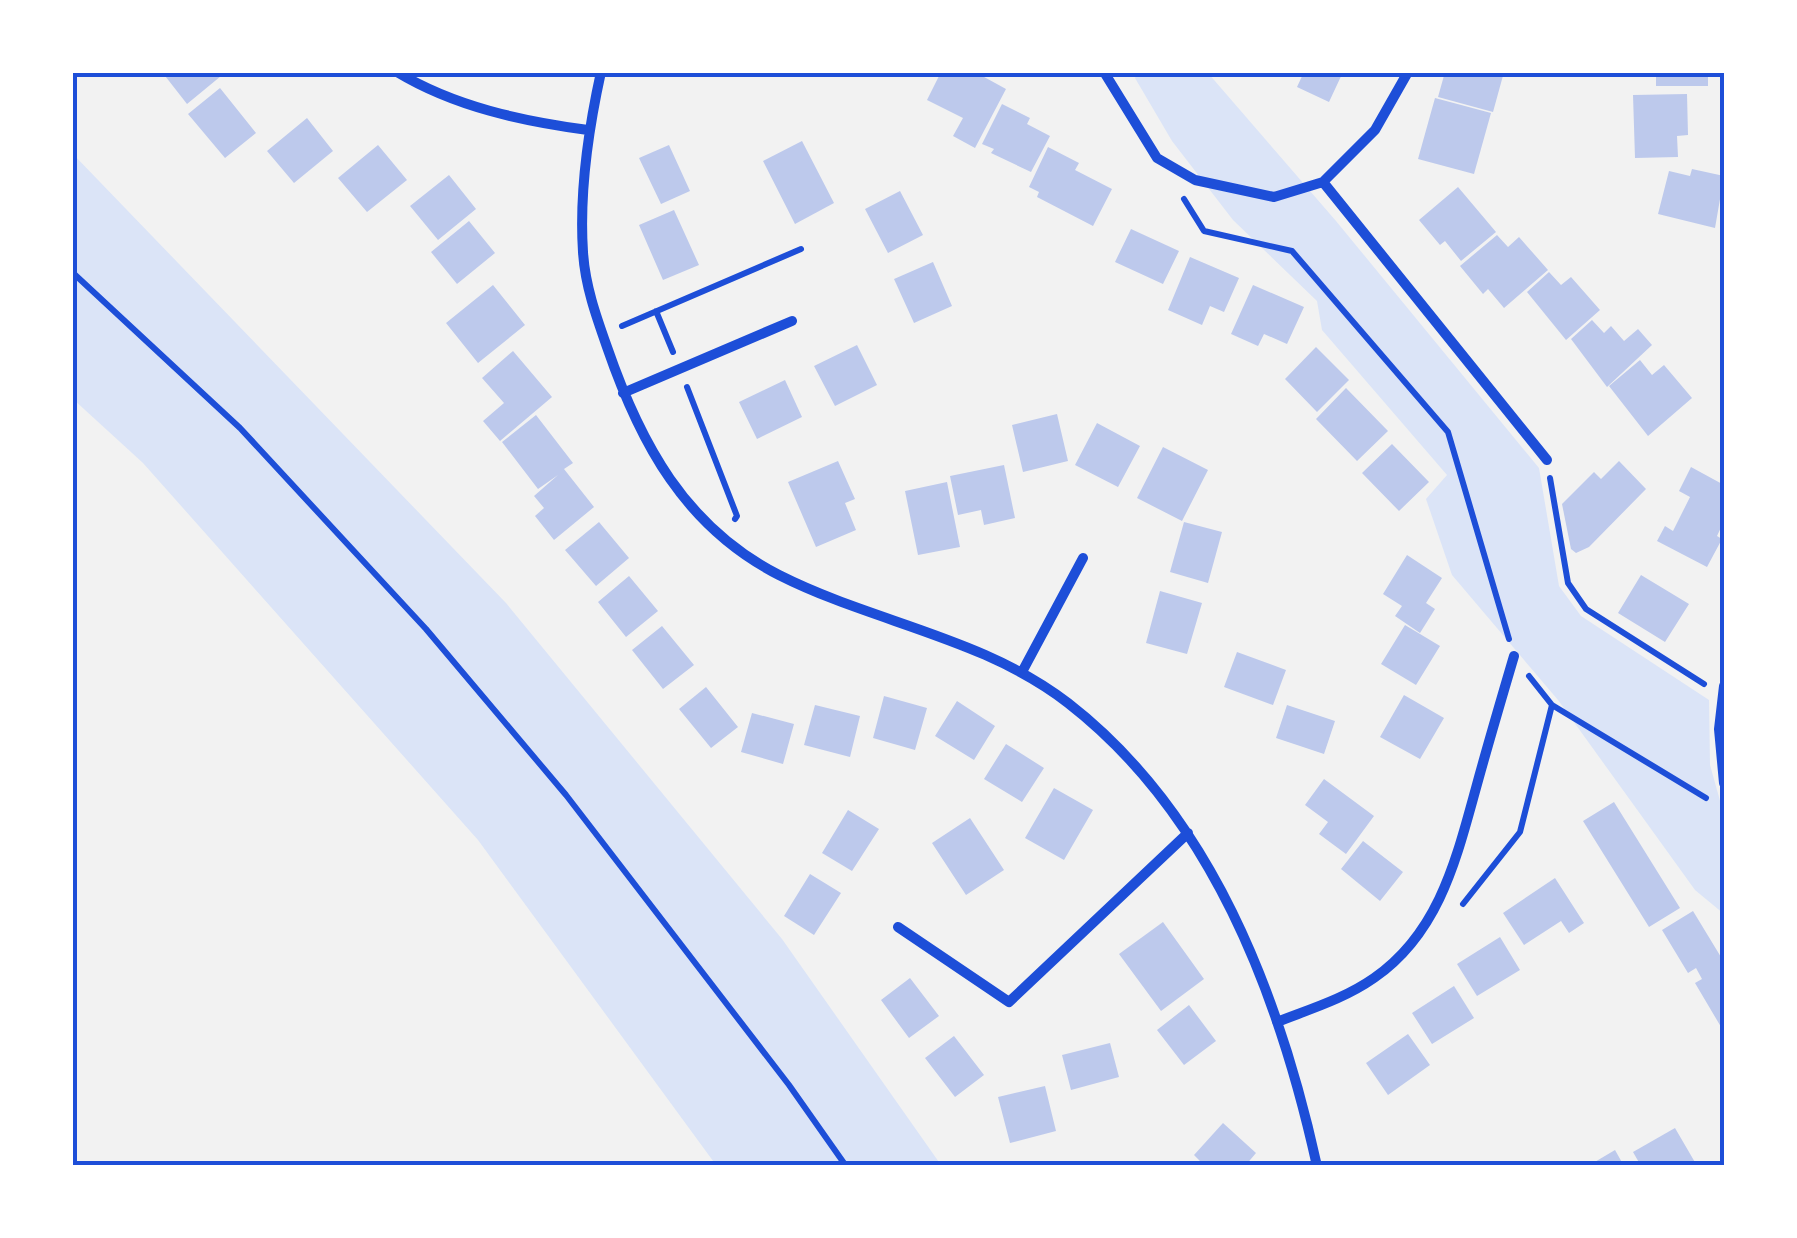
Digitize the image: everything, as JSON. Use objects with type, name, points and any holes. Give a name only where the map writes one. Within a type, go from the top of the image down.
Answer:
[{"type":"street","points":[[397,72],[472,106],[523,121],[588,130]]},
{"type":"street","points":[[601,72],[588,130],[583,252],[592,305],[647,447],[676,492],[724,537],[776,574],[829,598],[984,653],[1022,672],[1066,701],[1142,770],[1188,833],[1246,941],[1297,1082],[1317,1166]]},
{"type":"street","points":[[1104,72],[1157,158],[1195,180],[1274,197],[1323,182],[1375,130],[1408,72]]},
{"type":"street","points":[[1323,182],[1547,460]]},
{"type":"street","points":[[623,393],[792,322]]},
{"type":"street","points":[[1022,672],[1084,558]]},
{"type":"street","points":[[1276,1022],[1337,999],[1375,978],[1407,948],[1432,916],[1450,881],[1514,656]]},
{"type":"street","points":[[1723,691],[1719,750],[1724,782]]},
{"type":"street","points":[[898,927],[1009,1002],[1188,833]]},
{"type":"path","points":[[1157,158],[1204,231],[1292,251],[1448,432],[1514,656],[1552,704],[1709,800]]},
{"type":"path","points":[[602,334],[801,249]]},
{"type":"path","points":[[72,272],[240,428],[426,630],[566,795],[789,1084],[846,1166]]},
{"type":"path","points":[[656,312],[737,516],[724,537]]},
{"type":"path","points":[[1547,460],[1568,584],[1586,609],[1723,691]]},
{"type":"shaded area","points":[[1138,73],[1208,73],[1336,221],[1539,468],[1559,586],[1581,616],[1709,700],[1710,765],[1724,815],[1724,914],[1695,890],[1558,700],[1452,575],[1426,499],[1447,475],[1322,330],[1317,301],[1233,220],[1172,141],[1135,78]]},
{"type":"shaded area","points":[[72,153],[506,603],[782,939],[941,1165],[716,1165],[478,840],[143,463],[73,399]]},
{"type":"building","points":[[162,72],[218,72],[221,76],[187,104]]},
{"type":"building","points":[[941,72],[975,72],[1006,89],[975,148],[953,136],[963,118],[927,100]]},
{"type":"building","points":[[1304,72],[1343,72],[1329,102],[1297,87]]},
{"type":"building","points":[[1445,72],[1504,72],[1493,112],[1438,97]]},
{"type":"building","points":[[1656,72],[1708,72],[1708,86],[1656,86]]},
{"type":"building","points":[[220,88],[256,133],[225,158],[188,114]]},
{"type":"building","points":[[1687,94],[1688,135],[1677,136],[1678,157],[1635,158],[1633,95]]},
{"type":"building","points":[[1435,98],[1491,113],[1474,174],[1418,159]]},
{"type":"building","points":[[1002,104],[1030,118],[1027,124],[1050,136],[1031,172],[991,153],[994,149],[982,144]]},
{"type":"building","points":[[307,118],[333,151],[294,183],[267,151]]},
{"type":"building","points":[[802,141],[834,203],[795,224],[763,161]]},
{"type":"building","points":[[378,145],[407,180],[367,212],[338,178]]},
{"type":"building","points":[[669,145],[690,191],[661,204],[639,158]]},
{"type":"building","points":[[1048,147],[1079,163],[1075,170],[1112,189],[1093,226],[1037,197],[1039,192],[1029,187]]},
{"type":"building","points":[[1692,169],[1724,176],[1715,228],[1658,214],[1669,171],[1690,176]]},
{"type":"building","points":[[449,175],[476,209],[438,240],[410,206]]},
{"type":"building","points":[[1458,187],[1496,232],[1461,261],[1445,241],[1440,245],[1419,220]]},
{"type":"building","points":[[900,191],[923,235],[888,253],[865,209]]},
{"type":"building","points":[[674,210],[699,265],[663,280],[639,225]]},
{"type":"building","points":[[469,221],[495,253],[457,284],[431,252]]},
{"type":"building","points":[[1131,229],[1179,251],[1163,284],[1115,262]]},
{"type":"building","points":[[1497,235],[1508,247],[1519,237],[1548,270],[1504,308],[1488,289],[1483,294],[1460,266]]},
{"type":"building","points":[[1190,257],[1239,278],[1224,312],[1210,306],[1202,325],[1168,310]]},
{"type":"building","points":[[933,262],[952,306],[914,323],[894,279]]},
{"type":"building","points":[[1549,272],[1561,285],[1571,277],[1600,310],[1566,340],[1527,292]]},
{"type":"building","points":[[493,285],[525,325],[478,363],[446,323]]},
{"type":"building","points":[[1253,285],[1304,307],[1287,344],[1264,334],[1258,346],[1231,334]]},
{"type":"building","points":[[1592,320],[1604,333],[1611,326],[1624,341],[1638,329],[1652,345],[1607,387],[1571,339]]},
{"type":"building","points":[[857,345],[877,385],[835,406],[814,366]]},
{"type":"building","points":[[1316,347],[1349,380],[1317,412],[1285,379]]},
{"type":"building","points":[[513,351],[552,397],[500,441],[483,421],[504,403],[482,378]]},
{"type":"building","points":[[1640,360],[1652,375],[1664,365],[1692,398],[1648,436],[1609,386]]},
{"type":"building","points":[[785,380],[802,417],[757,439],[739,402]]},
{"type":"building","points":[[1346,388],[1388,431],[1357,461],[1316,419]]},
{"type":"building","points":[[1057,414],[1068,461],[1023,472],[1012,425]]},
{"type":"building","points":[[536,415],[573,463],[564,469],[594,507],[554,540],[535,516],[544,508],[534,496],[558,475],[538,489],[502,442]]},
{"type":"building","points":[[1097,423],[1140,446],[1118,487],[1075,465]]},
{"type":"building","points":[[1392,444],[1429,482],[1399,511],[1362,473]]},
{"type":"building","points":[[1163,447],[1208,470],[1182,521],[1137,498]]},
{"type":"building","points":[[838,461],[855,499],[845,503],[856,530],[816,547],[788,482]]},
{"type":"building","points":[[1619,461],[1646,489],[1589,547],[1576,553],[1571,549],[1562,504],[1594,472],[1601,479]]},
{"type":"building","points":[[1004,465],[1015,518],[984,525],[981,510],[958,515],[950,476]]},
{"type":"building","points":[[1691,467],[1724,485],[1724,521],[1717,536],[1722,539],[1707,567],[1657,541],[1665,526],[1673,531],[1690,497],[1679,491]]},
{"type":"building","points":[[947,482],[960,547],[918,555],[905,491]]},
{"type":"building","points":[[599,522],[629,558],[596,586],[565,550]]},
{"type":"building","points":[[1184,522],[1222,532],[1208,583],[1170,572]]},
{"type":"building","points":[[1407,555],[1442,578],[1426,603],[1435,609],[1420,633],[1395,616],[1402,606],[1383,594]]},
{"type":"building","points":[[1641,575],[1689,604],[1665,642],[1618,613]]},
{"type":"building","points":[[629,576],[658,611],[626,637],[598,602]]},
{"type":"building","points":[[1160,591],[1202,603],[1187,654],[1146,643]]},
{"type":"building","points":[[1405,625],[1440,646],[1416,685],[1381,664]]},
{"type":"building","points":[[662,626],[694,665],[663,689],[632,650]]},
{"type":"building","points":[[1237,652],[1286,670],[1273,705],[1224,687]]},
{"type":"building","points":[[706,687],[738,727],[711,748],[679,709]]},
{"type":"building","points":[[1404,695],[1444,718],[1420,759],[1380,737]]},
{"type":"building","points":[[884,696],[927,708],[915,750],[873,738]]},
{"type":"building","points":[[957,701],[995,726],[974,760],[935,736]]},
{"type":"building","points":[[815,705],[860,716],[850,757],[804,745]]},
{"type":"building","points":[[1287,705],[1335,721],[1324,754],[1276,738]]},
{"type":"building","points":[[752,713],[794,724],[783,764],[741,752]]},
{"type":"building","points":[[1006,744],[1044,768],[1022,802],[984,779]]},
{"type":"building","points":[[1324,779],[1374,816],[1346,854],[1319,834],[1328,822],[1305,805]]},
{"type":"building","points":[[1054,788],[1093,810],[1064,860],[1025,838]]},
{"type":"building","points":[[1614,802],[1680,908],[1649,927],[1583,821]]},
{"type":"building","points":[[848,810],[879,829],[852,871],[822,853]]},
{"type":"building","points":[[970,818],[1004,870],[966,895],[932,843]]},
{"type":"building","points":[[1363,841],[1403,872],[1380,901],[1341,869]]},
{"type":"building","points":[[810,874],[841,893],[814,935],[784,916]]},
{"type":"building","points":[[1555,878],[1584,923],[1569,933],[1561,921],[1524,945],[1503,913]]},
{"type":"building","points":[[1693,911],[1724,962],[1724,1032],[1695,983],[1702,979],[1696,968],[1688,973],[1662,930]]},
{"type":"building","points":[[1163,922],[1204,979],[1161,1011],[1119,954]]},
{"type":"building","points":[[1500,937],[1520,970],[1477,996],[1457,964]]},
{"type":"building","points":[[910,978],[939,1016],[909,1038],[881,1000]]},
{"type":"building","points":[[1454,986],[1474,1018],[1432,1044],[1412,1013]]},
{"type":"building","points":[[1189,1005],[1216,1041],[1184,1065],[1157,1030]]},
{"type":"building","points":[[1408,1034],[1430,1065],[1388,1095],[1366,1063]]},
{"type":"building","points":[[954,1036],[984,1075],[955,1097],[925,1058]]},
{"type":"building","points":[[1110,1043],[1119,1077],[1071,1090],[1062,1055]]},
{"type":"building","points":[[1045,1086],[1056,1131],[1010,1143],[998,1097]]},
{"type":"building","points":[[1223,1123],[1256,1153],[1245,1166],[1205,1166],[1194,1155]]},
{"type":"building","points":[[1675,1128],[1696,1164],[1641,1166],[1633,1152]]},
{"type":"building","points":[[1615,1150],[1624,1166],[1588,1166]]}]
